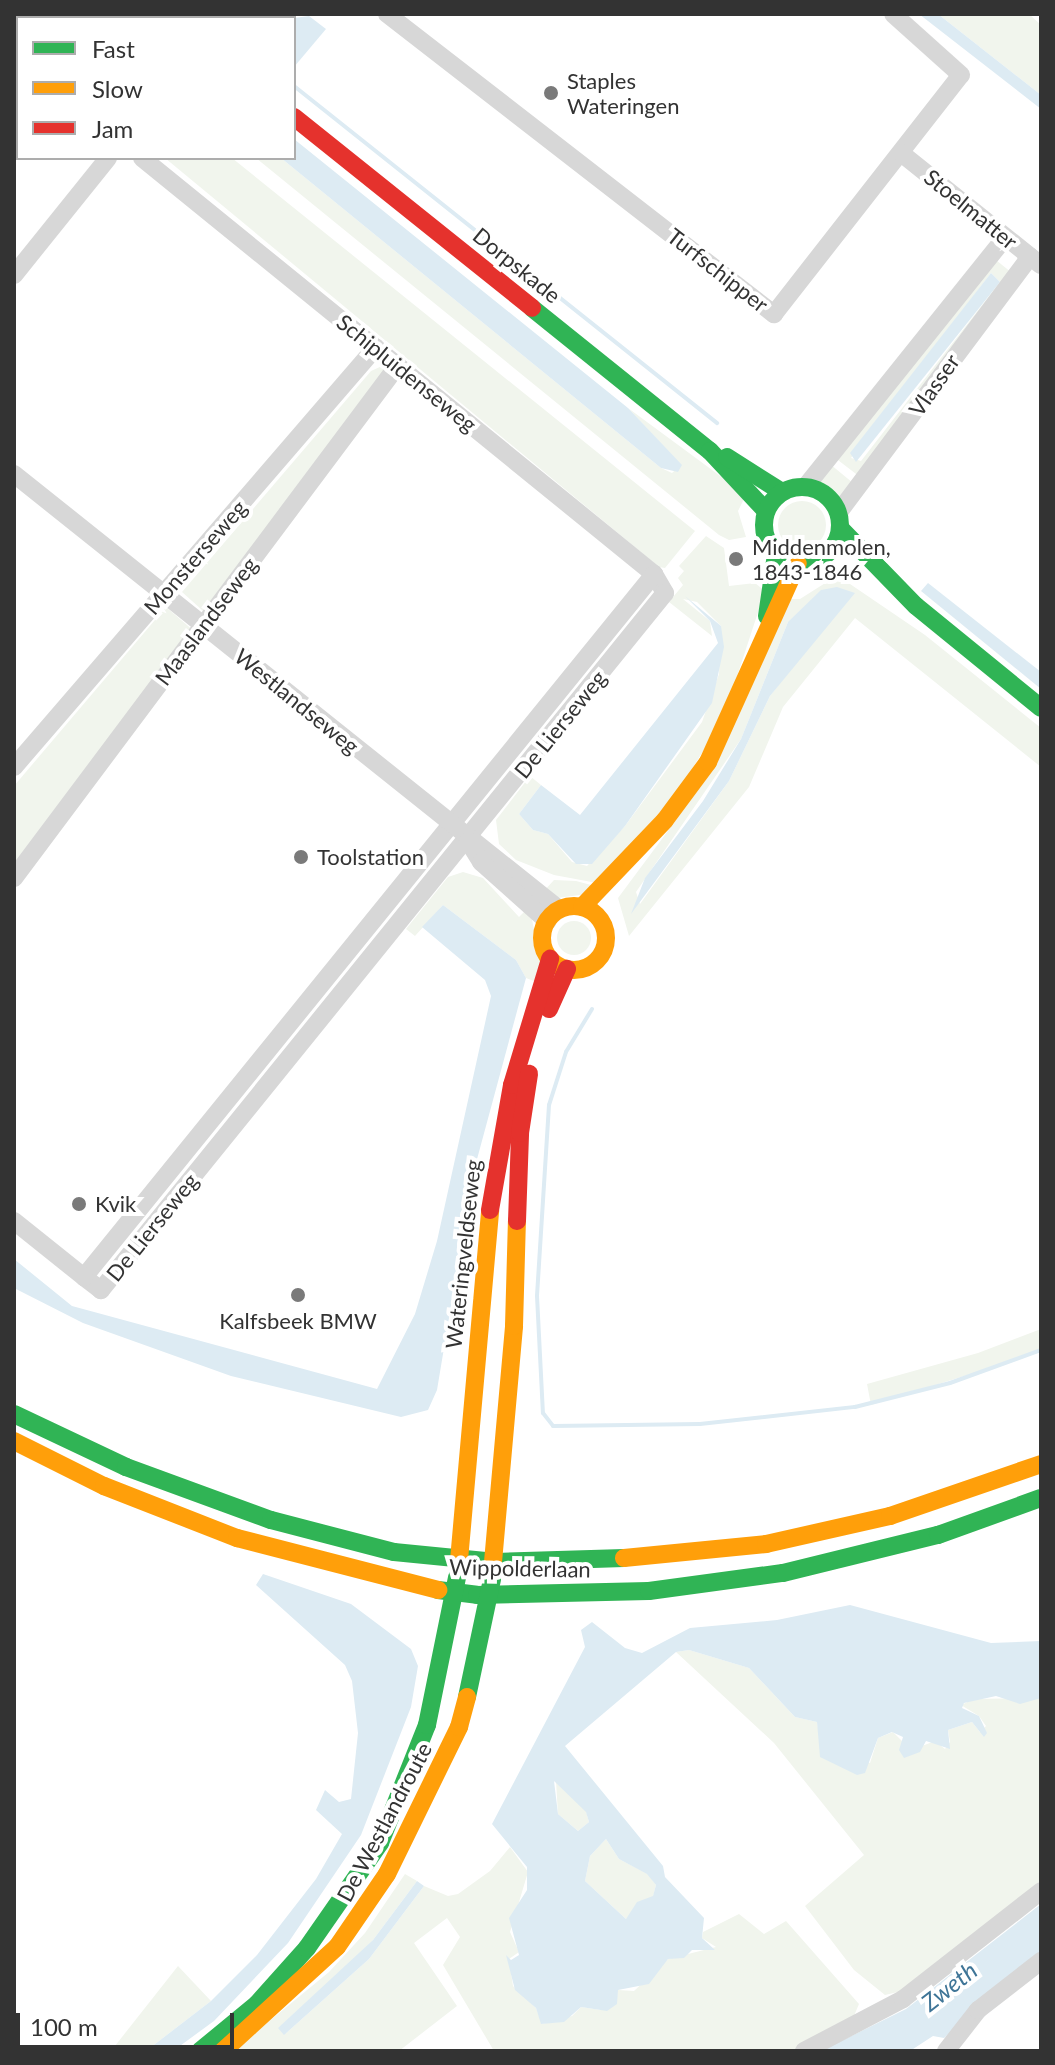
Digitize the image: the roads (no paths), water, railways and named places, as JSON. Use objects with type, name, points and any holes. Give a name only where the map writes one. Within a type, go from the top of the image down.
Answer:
[{"type":"main road","name":"Dorpskade","points":[[296,119],[710,451],[766,511]]},
{"type":"main road","name":"Dorpskade","points":[[710,451],[782,492]]},
{"type":"main road","points":[[765,630],[776,554],[764,530],[766,511],[782,492],[806,486],[832,499],[840,520],[916,606]]},
{"type":"main road","points":[[829,553],[840,520]]},
{"type":"main road","points":[[776,554],[798,563],[829,553],[916,606],[1041,708]]},
{"type":"main road","points":[[600,919],[665,820],[708,762],[765,630],[798,563]]},
{"type":"main road","points":[[582,907],[600,919],[605,941],[599,957],[584,968],[559,964],[542,941],[553,915],[582,907],[665,820]]},
{"type":"main road","points":[[493,1562],[514,1326],[520,1133],[530,1069],[559,964]]},
{"type":"main road","name":"Wateringveldseweg","points":[[459,1560],[493,1174],[512,1085],[559,964]]},
{"type":"main road","name":"Wippolderlaan","points":[[14,1414],[126,1467],[271,1520],[394,1552],[493,1562],[674,1556],[766,1544],[890,1516],[1041,1464]]},
{"type":"main road","name":"Wippolderlaan","points":[[14,1441],[104,1486],[237,1538],[409,1586],[490,1596],[649,1591],[783,1573],[938,1535],[1041,1498]]},
{"type":"main road","name":"De Westlandroute","points":[[200,2051],[257,2004],[307,1948],[380,1843],[427,1725],[459,1560]]},
{"type":"main road","name":"De Westlandroute","points":[[223,2051],[291,1994],[337,1947],[387,1874],[451,1748],[476,1668],[490,1596],[493,1562]]},
{"type":"street","name":"Turfschipper","points":[[387,14],[774,314],[961,75],[893,14]]},
{"type":"street","name":"Stoelmatter","points":[[901,153],[1036,261]]},
{"type":"street","points":[[14,275],[106,160]]},
{"type":"street","name":"Schipluidenseweg","points":[[144,160],[654,574],[665,593]]},
{"type":"street","name":"Vlasser","points":[[806,486],[1005,238]]},
{"type":"street","name":"Vlasser","points":[[840,520],[1036,261]]},
{"type":"street","name":"Monsterseweg","points":[[14,767],[376,347]]},
{"type":"street","name":"Maaslandseweg","points":[[14,878],[398,365]]},
{"type":"street","name":"Westlandseweg","points":[[14,474],[451,825],[553,915]]},
{"type":"street","name":"De Lierseweg","points":[[654,574],[84,1277],[101,1290],[665,593]]},
{"type":"street","points":[[14,1221],[84,1277]]},
{"type":"street","points":[[804,2051],[903,1999],[1041,1891]]},
{"type":"street","points":[[946,2051],[978,2010],[1041,1961]]},
{"type":"water","points":[[919,14],[938,14],[1041,95],[1041,109]]},
{"type":"water","points":[[309,16],[326,29],[296,65],[296,18]]},
{"type":"water","points":[[296,141],[628,408],[682,465],[678,472],[661,468],[283,160],[296,160]]},
{"type":"water","points":[[991,273],[1000,282],[856,462],[850,453]]},
{"type":"water","points":[[928,583],[1041,672],[1041,689],[921,591]]},
{"type":"water","points":[[837,587],[855,593],[770,696],[729,781],[631,914],[645,878],[703,801],[741,739],[788,622],[821,590]]},
{"type":"water","points":[[685,596],[721,626],[724,647],[712,703],[625,826],[592,864],[576,864],[548,834],[533,830],[519,814],[541,785],[580,815],[718,643],[710,621]]},
{"type":"water","points":[[443,905],[516,960],[526,978],[473,1174],[437,1390],[428,1410],[401,1417],[231,1376],[83,1323],[14,1288],[14,1259],[72,1306],[377,1389],[415,1314],[437,1241],[491,996],[485,980],[422,927]]},
{"type":"water","points":[[263,1574],[351,1604],[411,1649],[418,1666],[411,1707],[361,1835],[288,1943],[214,2021],[173,2051],[146,2051],[211,2001],[257,1955],[316,1879],[342,1834],[316,1810],[325,1790],[339,1802],[351,1799],[358,1733],[352,1681],[345,1665],[256,1585]]},
{"type":"water","points":[[850,1605],[991,1643],[1041,1641],[1041,1698],[1020,1704],[996,1696],[964,1703],[962,1708],[979,1716],[987,1733],[984,1737],[972,1722],[948,1730],[950,1749],[926,1741],[920,1752],[904,1758],[899,1750],[903,1737],[892,1732],[878,1738],[865,1773],[857,1775],[820,1757],[817,1722],[795,1717],[749,1668],[689,1650],[676,1652],[565,1746],[663,1866],[665,1877],[704,1918],[702,1938],[715,1950],[692,1950],[684,1958],[668,1959],[649,1984],[618,1990],[617,2004],[607,2011],[581,2007],[564,2022],[541,2024],[536,2008],[515,1990],[506,1955],[511,1960],[519,1955],[509,1918],[527,1890],[527,1867],[492,1824],[585,1647],[581,1630],[592,1622],[625,1648],[642,1653],[690,1628],[777,1620]],"holes":[[[554,1781],[586,1812],[589,1822],[578,1831],[558,1814]],[[606,1839],[619,1859],[647,1874],[656,1885],[653,1896],[637,1902],[626,1919],[585,1881],[590,1856]]]},
{"type":"water","points":[[417,1881],[424,1886],[369,1959],[284,2035],[278,2028],[373,1940]]},
{"type":"water","name":"Zweth","points":[[1041,1904],[1041,1951],[944,2038],[933,2036],[910,2051],[821,2051],[906,2009]]},
{"type":"waterway","points":[[296,88],[717,423]]},
{"type":"waterway","points":[[592,1009],[566,1052],[549,1105],[537,1296],[543,1413],[553,1426],[700,1424],[855,1407],[950,1383],[1041,1350]]},
{"type":"tram line","points":[[234,14],[245,16]]},
{"type":"tram line","points":[[278,16],[288,14]]},
{"type":"place","name":"Staples Wateringen","points":[[551,93]]},
{"type":"place","name":"Middenmolen, 1843-1846","points":[[736,559]]},
{"type":"place","name":"Toolstation","points":[[301,857]]},
{"type":"place","name":"Kvik","points":[[79,1204]]},
{"type":"place","name":"Kalfsbeek BMW","points":[[298,1295]]}]
